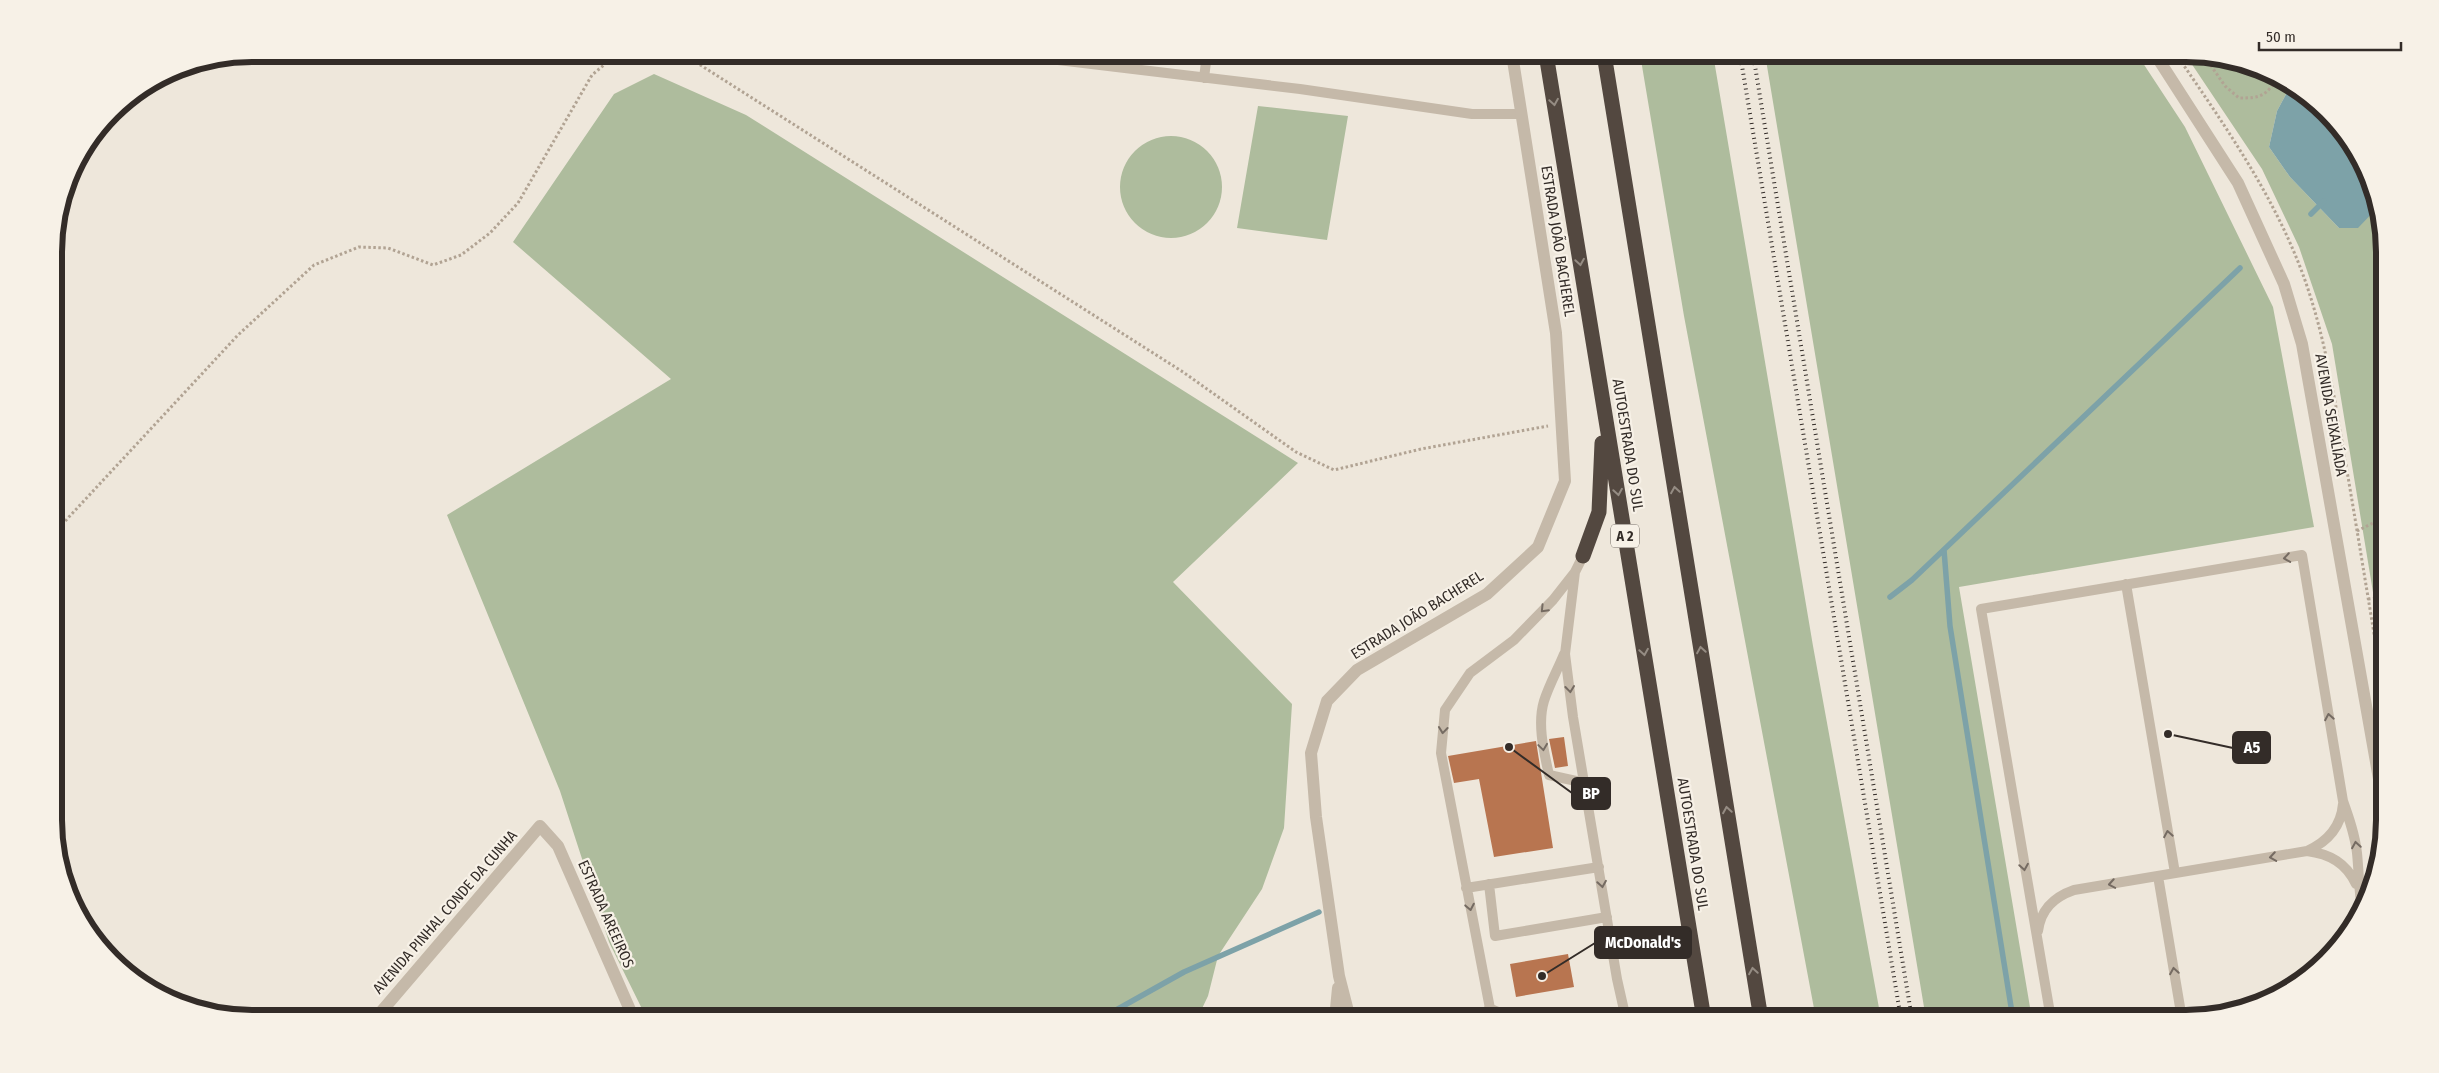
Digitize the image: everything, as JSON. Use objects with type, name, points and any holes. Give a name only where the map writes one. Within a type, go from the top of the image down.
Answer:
[{"type":"highway","name":"AUTOESTRADA DO SUL","points":[[1547,62],[1703,1011]]},
{"type":"highway","points":[[1605,62],[1760,1011]]},
{"type":"highway","points":[[1583,556],[1599,512],[1602,463],[1599,377]]},
{"type":"street","name":"ESTRADA JOÃO BACHEREL","points":[[1348,1011],[1339,976],[1316,817],[1312,753],[1327,702],[1357,670],[1487,594],[1538,547],[1565,481],[1556,333],[1513,62]]},
{"type":"street","name":"AVENIDA SEIXALÍADA","points":[[2160,62],[2238,183],[2284,284],[2302,344],[2376,762]]},
{"type":"street","name":"ESTRADA AREEIROS","points":[[540,826],[558,846],[630,1011]]},
{"type":"street","name":"AVENIDA PINHAL CONDE DA CUNHA","points":[[382,1011],[540,826]]},
{"type":"street","name":"ESTRADA JOÃO BACHEREL","points":[[1336,1011],[1339,976]]},
{"type":"lane","points":[[1073,62],[1472,114],[1522,114]]},
{"type":"lane","points":[[1204,78],[1206,62]]},
{"type":"lane","points":[[2050,1011],[1981,609],[2302,555],[2343,801],[2354,833],[2360,898]]},
{"type":"lane","points":[[1491,1011],[1441,753],[1445,710],[1470,673],[1514,640],[1553,600],[1575,572],[1583,556]]},
{"type":"lane","points":[[1575,572],[1566,651],[1573,717],[1625,1011]]},
{"type":"lane","points":[[2126,584],[2175,874]]},
{"type":"lane","points":[[1566,651],[1544,702],[1542,735],[1545,758],[1549,774],[1585,784]]},
{"type":"lane","points":[[2038,941],[2038,930],[2046,908],[2063,894],[2307,851],[2326,840],[2333,832],[2342,812],[2343,801]]},
{"type":"lane","points":[[2307,851],[2323,854],[2338,861],[2347,869],[2358,888]]},
{"type":"lane","points":[[1466,888],[1599,867]]},
{"type":"lane","points":[[2158,876],[2181,1011]]},
{"type":"lane","points":[[1489,884],[1496,936],[1607,917]]},
{"type":"lane","points":[[1490,1008],[1497,1011]]},
{"type":"path","points":[[63,523],[238,335],[314,265],[359,247],[388,248],[433,265],[461,256],[490,233],[518,203],[592,75],[607,62]]},
{"type":"path","points":[[696,62],[1183,372],[1296,452],[1334,470],[1421,450],[1562,424]]},
{"type":"path","points":[[2210,64],[2225,86],[2239,98],[2254,98],[2266,95],[2274,84]]},
{"type":"path","points":[[2357,531],[2376,522]]},
{"type":"path","points":[[2348,602],[2376,598]]},
{"type":"green space","points":[[1641,62],[1714,62],[1813,646],[1880,1011],[1814,1011],[1684,316]]},
{"type":"green space","points":[[1766,62],[2142,62],[2185,127],[2273,307],[2314,527],[1959,587],[2031,1011],[1925,1011]]},
{"type":"green space","points":[[2191,62],[2236,69],[2271,82],[2288,91],[2277,111],[2269,147],[2290,177],[2339,228],[2373,214],[2376,240],[2376,610],[2332,344],[2299,247],[2262,169]]},
{"type":"green space","points":[[654,74],[746,115],[1298,463],[1173,582],[1292,704],[1284,828],[1262,889],[1218,956],[1208,996],[1201,1011],[643,1011],[609,942],[560,791],[447,515],[671,379],[513,242],[614,94]]},
{"type":"green space","points":[[1258,106],[1348,116],[1327,240],[1237,228]]},
{"type":"green space","points":[[1171,136],[1181,137],[1200,144],[1214,158],[1221,177],[1221,197],[1214,216],[1200,230],[1181,237],[1171,238],[1161,237],[1142,230],[1128,216],[1121,197],[1120,187],[1121,177],[1128,158],[1142,144],[1161,137]]},
{"type":"water","points":[[2288,91],[2321,118],[2345,147],[2357,168],[2372,213],[2358,228],[2339,228],[2290,177],[2269,147],[2277,111]]},
{"type":"building","points":[[1564,737],[1568,766],[1555,768],[1549,739]]},
{"type":"building","points":[[1536,741],[1553,848],[1494,857],[1479,779],[1454,783],[1448,756]]},
{"type":"building","points":[[1568,954],[1574,987],[1516,997],[1510,964]]},
{"type":"waterway","points":[[2311,214],[2324,201]]},
{"type":"waterway","points":[[1890,597],[1912,580],[2240,268]]},
{"type":"waterway","points":[[1944,550],[1950,626],[2012,1011]]},
{"type":"waterway","points":[[1114,1011],[1184,972],[1319,912]]},
{"type":"railway","points":[[1741,62],[1900,1011]]},
{"type":"railway","points":[[1754,62],[1911,1011]]},
{"type":"place","name":"A5","points":[[2168,734]]},
{"type":"place","name":"BP","points":[[1509,747]]},
{"type":"place","name":"McDonald's","points":[[1542,976]]}]
